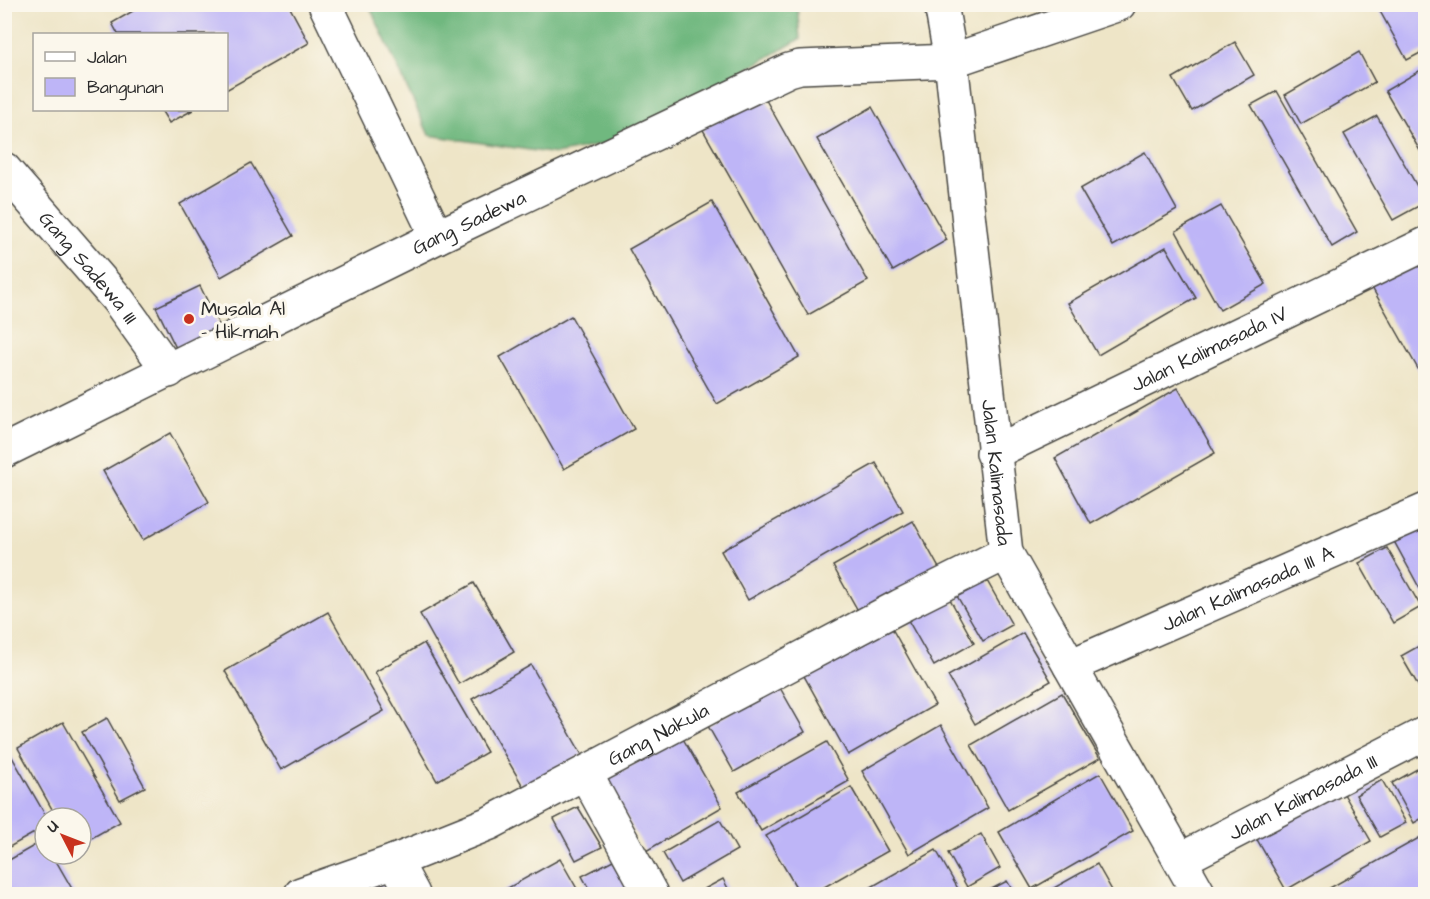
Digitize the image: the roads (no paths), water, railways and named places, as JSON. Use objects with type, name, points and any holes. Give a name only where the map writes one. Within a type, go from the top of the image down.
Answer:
[{"type":"street","points":[[325,4],[437,237]]},
{"type":"street","name":"Jalan Kalimasada","points":[[941,4],[951,61],[1006,554],[1199,894]]},
{"type":"street","name":"Gang Sadewa","points":[[4,451],[437,237],[789,70],[800,67],[951,61],[1119,4]]},
{"type":"street","name":"Gang Sadewa III","points":[[4,169],[118,300],[169,371]]},
{"type":"street","name":"Jalan Kalimasada IV","points":[[993,453],[1425,244]]},
{"type":"street","name":"Jalan Kalimasada III A","points":[[1070,666],[1425,510]]},
{"type":"street","name":"Gang Nakula","points":[[301,894],[395,861],[490,823],[900,606],[1006,554]]},
{"type":"street","name":"Jalan Kalimasada III","points":[[1180,860],[1425,733]]},
{"type":"street","points":[[585,773],[651,894]]},
{"type":"street","points":[[395,861],[413,894]]},
{"type":"place","name":"Musala Al - Hikmah","points":[[189,319]]}]
